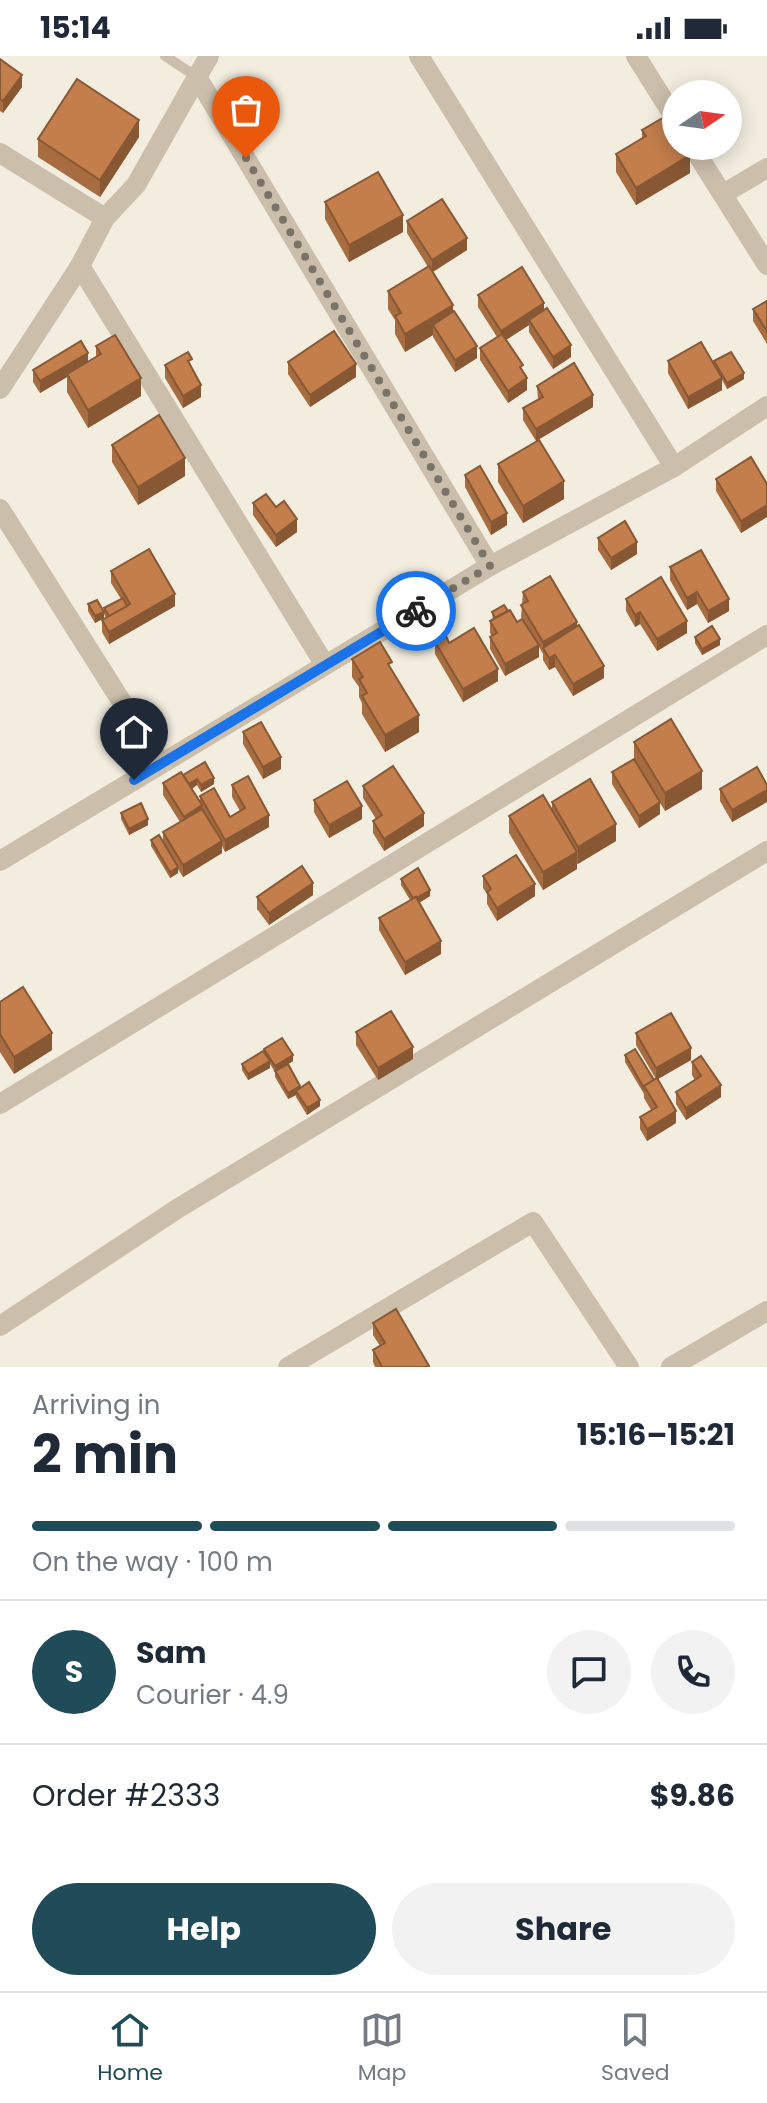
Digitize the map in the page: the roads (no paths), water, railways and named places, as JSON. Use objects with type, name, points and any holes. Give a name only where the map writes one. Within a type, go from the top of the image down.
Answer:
[{"type":"street","points":[[0,389],[7,360],[80,266],[105,218],[136,185],[209,56]]},
{"type":"street","points":[[419,56],[674,467]]},
{"type":"street","points":[[636,56],[662,98]]},
{"type":"street","points":[[197,77],[490,566]]},
{"type":"street","points":[[0,153],[105,218]]},
{"type":"street","points":[[701,160],[767,265]]},
{"type":"street","points":[[723,194],[767,168]]},
{"type":"street","points":[[80,266],[325,665]]},
{"type":"street","points":[[0,861],[490,566],[674,467],[767,406]]},
{"type":"street","points":[[0,509],[161,764]]},
{"type":"street","points":[[0,1104],[767,635]]},
{"type":"street","points":[[0,1326],[177,1209],[767,851]]},
{"type":"street","points":[[288,1367],[533,1222],[620,1364]]},
{"type":"street","points":[[671,1367],[767,1311]]},
{"type":"lane","points":[[165,56],[197,77]]}]
